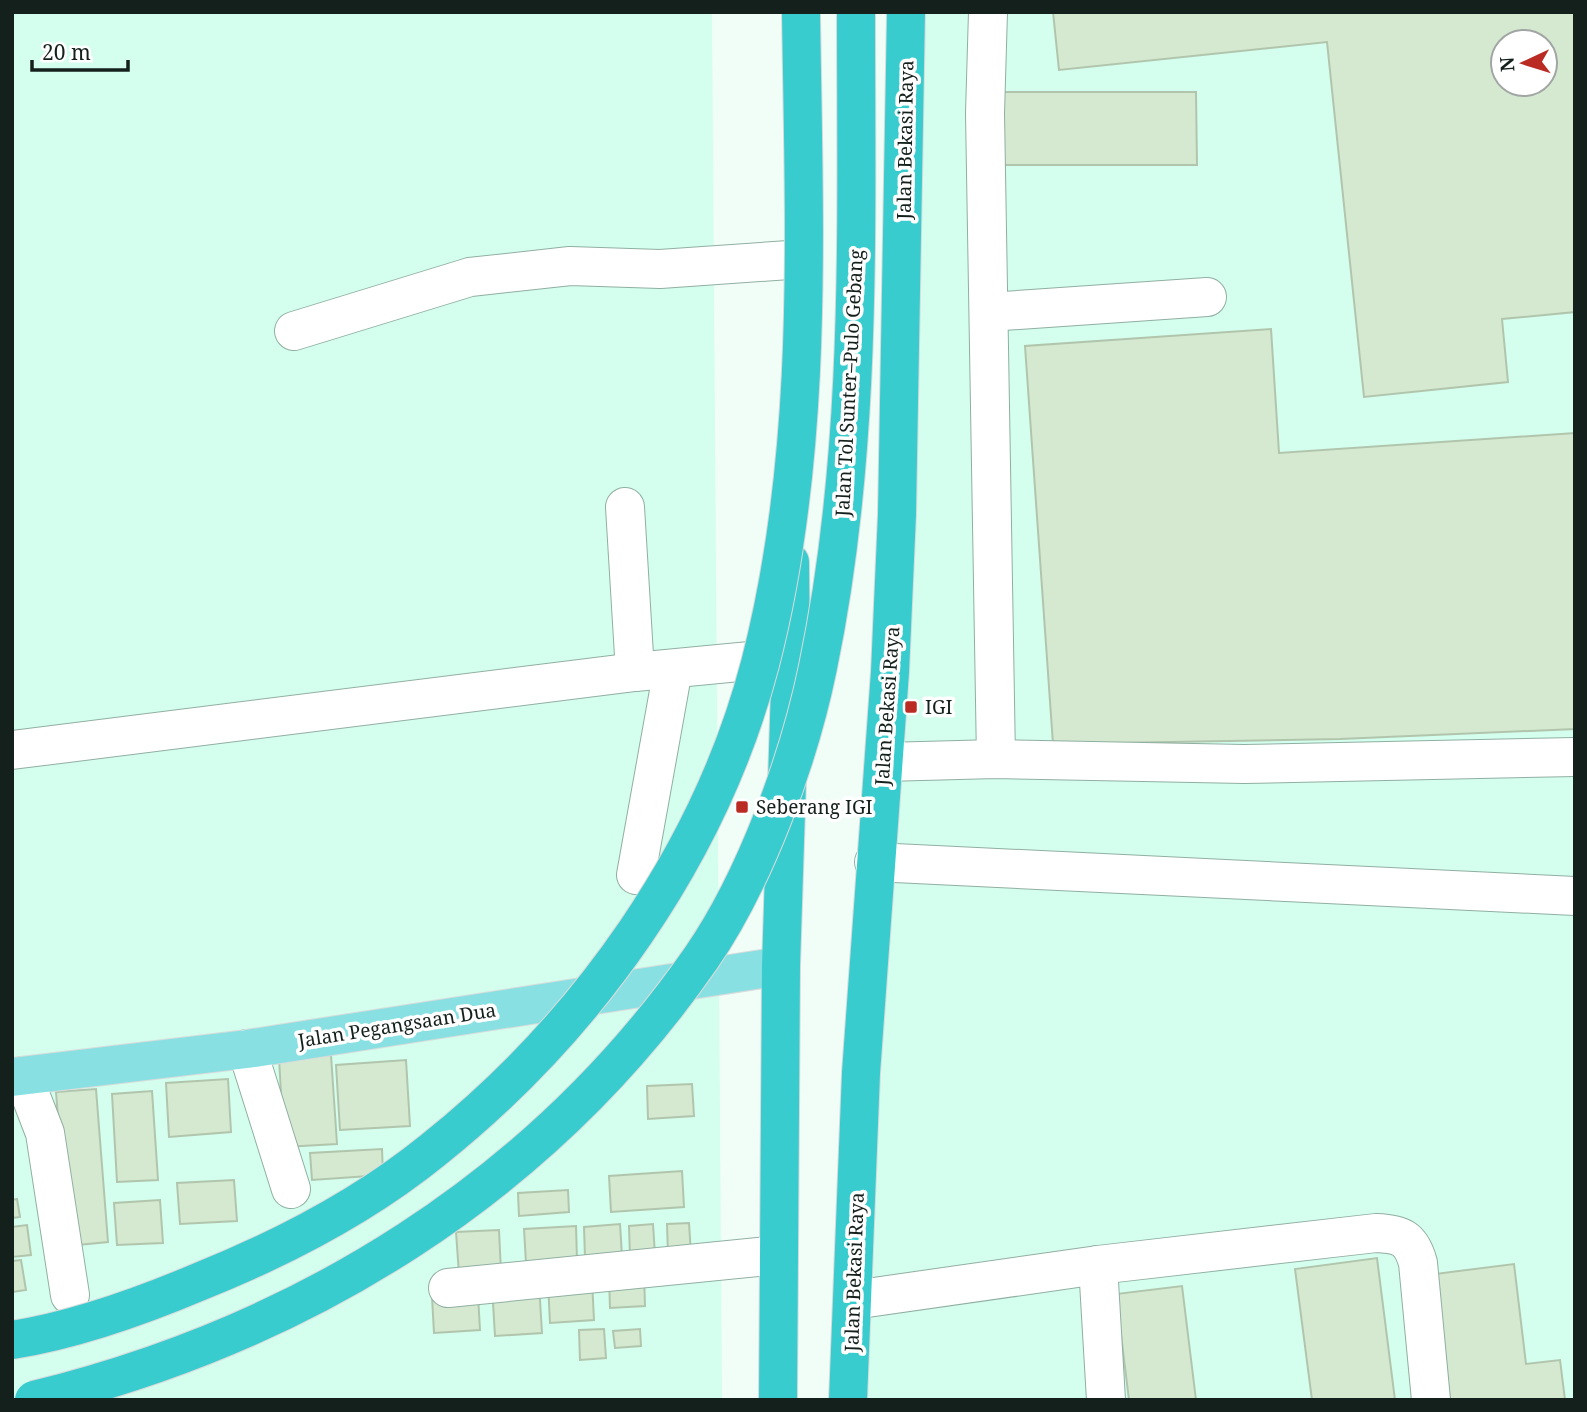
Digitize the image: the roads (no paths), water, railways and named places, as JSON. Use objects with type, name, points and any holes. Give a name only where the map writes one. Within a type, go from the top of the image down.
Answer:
[{"type":"highway","points":[[778,1400],[781,966],[791,657],[786,12]]},
{"type":"highway","points":[[12,1340],[123,1310],[239,1266],[312,1230],[389,1182],[432,1151],[494,1097],[559,1031],[608,971],[658,899],[711,795],[737,736],[759,666],[785,531],[795,455],[801,358],[801,12]]},
{"type":"highway","name":"Jalan Tol Sunter–Pulo Gebang","points":[[34,1400],[109,1381],[249,1329],[366,1266],[446,1218],[560,1122],[614,1066],[703,955],[745,879],[777,809],[814,685],[831,600],[842,526],[852,390],[856,12]]},
{"type":"highway","name":"Jalan Bekasi Raya","points":[[848,1400],[861,1073],[874,862],[884,762],[897,514],[906,12]]},
{"type":"main road","name":"Jalan Pegangsaan Dua","points":[[18,1077],[247,1049],[781,966]]},
{"type":"street","points":[[988,12],[985,113],[996,759]]},
{"type":"street","points":[[294,331],[470,277],[570,266],[660,269],[789,260]]},
{"type":"street","points":[[989,313],[1208,297]]},
{"type":"street","points":[[625,507],[635,672]]},
{"type":"street","points":[[12,750],[635,672],[791,657]]},
{"type":"street","points":[[636,875],[673,669]]},
{"type":"street","points":[[884,762],[996,759],[1244,764],[1575,757]]},
{"type":"street","points":[[874,862],[1575,896]]},
{"type":"street","points":[[247,1049],[290,1189]]},
{"type":"street","points":[[18,1077],[45,1133],[70,1295]]},
{"type":"street","points":[[853,1300],[1098,1265],[1376,1233],[1405,1237],[1414,1247],[1418,1263],[1432,1400]]},
{"type":"street","points":[[448,1288],[778,1255]]},
{"type":"street","points":[[1098,1265],[1106,1400]]},
{"type":"place","name":"IGI","points":[[911,707]]},
{"type":"place","name":"Seberang IGI","points":[[742,807]]}]
